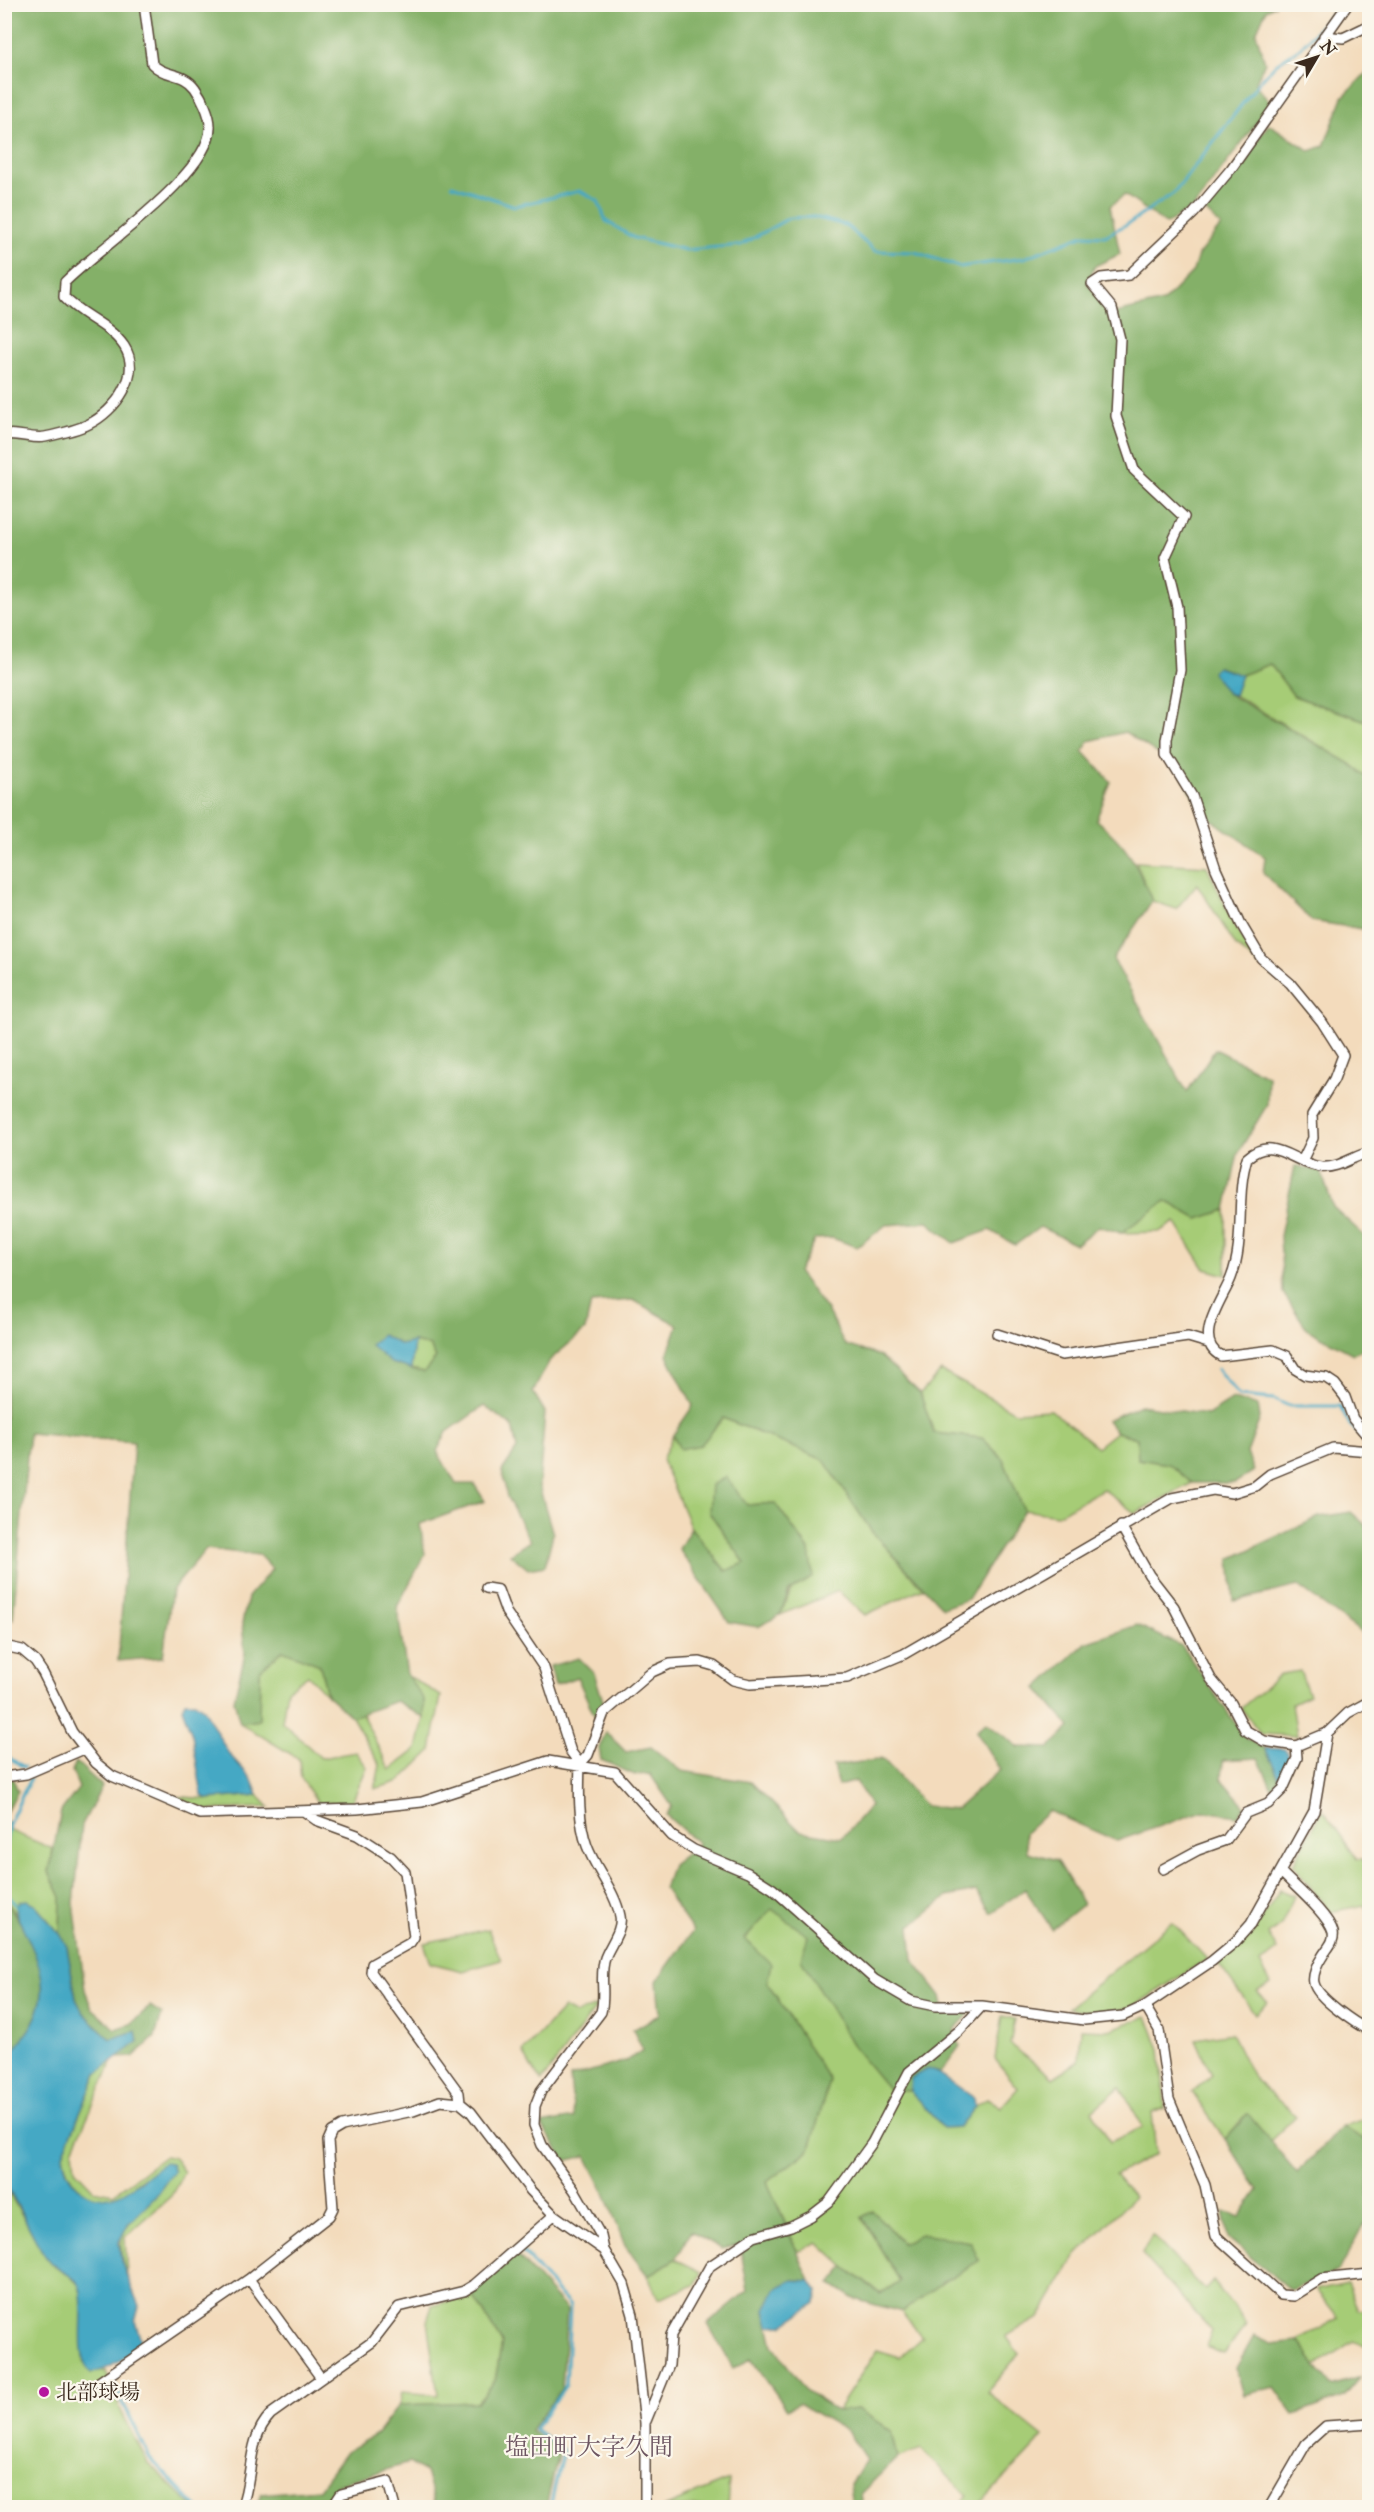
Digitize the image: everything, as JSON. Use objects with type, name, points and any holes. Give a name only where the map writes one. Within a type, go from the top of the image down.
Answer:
[{"type":"street","points":[[4,435],[11,433],[42,438],[89,424],[119,400],[129,377],[129,358],[125,347],[110,331],[74,308],[64,297],[65,282],[80,266],[162,200],[190,168],[209,136],[211,125],[194,87],[180,75],[156,68],[152,64],[144,4]]},
{"type":"street","points":[[1302,1161],[1313,1138],[1312,1115],[1334,1079],[1343,1055],[1322,1022],[1290,983],[1261,958],[1241,924],[1216,869],[1192,796],[1167,755],[1167,740],[1180,670],[1177,607],[1165,558],[1184,516],[1134,470],[1116,416],[1119,339],[1117,329],[1112,308],[1092,284],[1101,278],[1129,274],[1194,213],[1231,169],[1323,36],[1348,4]]},
{"type":"street","points":[[1323,36],[1343,38],[1370,25]]},
{"type":"street","points":[[1370,1152],[1334,1166],[1320,1167],[1274,1149],[1263,1148],[1247,1158],[1243,1171],[1238,1251],[1232,1277],[1211,1320],[1208,1343],[1214,1353],[1221,1356],[1272,1350],[1281,1352],[1305,1375],[1326,1378],[1335,1384],[1345,1397],[1353,1419],[1370,1439]]},
{"type":"street","points":[[997,1334],[1062,1355],[1188,1337],[1208,1343]]},
{"type":"street","points":[[580,1764],[588,1755],[604,1713],[652,1672],[670,1664],[707,1664],[714,1666],[733,1680],[750,1684],[847,1678],[904,1654],[1172,1498],[1213,1490],[1232,1493],[1255,1486],[1270,1474],[1333,1448],[1370,1451]]},
{"type":"street","points":[[1121,1526],[1149,1575],[1174,1607],[1211,1679],[1231,1703],[1245,1730],[1264,1741],[1296,1746],[1327,1733],[1348,1713],[1370,1701]]},
{"type":"street","points":[[486,1588],[498,1590],[506,1612],[544,1668],[571,1752],[580,1764],[586,1845],[615,1900],[621,1919],[604,1959],[601,1976],[605,1998],[601,2012],[541,2091],[535,2106],[534,2125],[542,2145],[575,2191],[601,2236],[604,2250],[624,2284],[633,2315],[645,2423],[645,2508]]},
{"type":"street","points":[[4,1646],[22,1650],[34,1661],[84,1749],[112,1776],[200,1814],[305,1812],[422,1802],[548,1761],[580,1764],[615,1772],[672,1836],[694,1850],[748,1873],[773,1889],[875,1980],[893,1992],[911,2001],[935,2006],[982,2006],[1084,2020],[1123,2016],[1145,2006],[1188,1980],[1235,1942],[1251,1924],[1314,1811],[1327,1733]]},
{"type":"street","points":[[1163,1869],[1198,1850],[1226,1840],[1246,1813],[1268,1804],[1283,1789],[1297,1758],[1296,1746]]},
{"type":"street","points":[[4,1777],[26,1774],[84,1749]]},
{"type":"street","points":[[305,1812],[316,1820],[357,1835],[391,1857],[405,1872],[414,1937],[410,1943],[372,1964],[371,1972],[459,2093],[460,2103]]},
{"type":"street","points":[[1281,1872],[1333,1931],[1333,1942],[1315,1972],[1314,1982],[1318,1992],[1357,2025],[1370,2031]]},
{"type":"street","points":[[645,2423],[669,2365],[671,2335],[710,2266],[753,2237],[791,2226],[811,2216],[829,2202],[872,2143],[909,2072],[959,2031],[982,2006]]},
{"type":"street","points":[[1145,2006],[1160,2030],[1169,2099],[1205,2185],[1216,2236],[1281,2295],[1294,2296],[1321,2279],[1370,2274]]},
{"type":"street","points":[[99,2382],[249,2279],[330,2216],[333,2208],[328,2141],[333,2132],[342,2126],[413,2111],[440,2101],[460,2103],[471,2112],[531,2191],[554,2215],[604,2250]]},
{"type":"street","points":[[242,2508],[247,2494],[254,2440],[260,2426],[271,2414],[372,2342],[399,2307],[464,2291],[474,2285],[554,2215]]},
{"type":"street","points":[[249,2279],[321,2378]]},
{"type":"street","points":[[1269,2508],[1306,2444],[1326,2426],[1370,2423]]},
{"type":"street","points":[[336,2508],[335,2503],[341,2494],[388,2482],[395,2508]]},
{"type":"green space","points":[[5,5],[1276,5],[1266,10],[1256,33],[1265,62],[1255,84],[1271,103],[1194,207],[1166,224],[1125,195],[1110,206],[1120,254],[1095,266],[1087,283],[1112,314],[1163,302],[1193,271],[1198,255],[1221,226],[1204,210],[1269,124],[1310,151],[1324,146],[1343,97],[1369,70],[1369,722],[1294,696],[1270,664],[1241,675],[1218,667],[1227,693],[1351,764],[1369,779],[1369,930],[1312,921],[1263,873],[1265,857],[1202,813],[1174,760],[1160,755],[1125,732],[1089,741],[1083,751],[1111,782],[1096,820],[1124,847],[1152,901],[1113,959],[1187,1092],[1215,1049],[1268,1076],[1267,1105],[1238,1153],[1226,1210],[1198,1219],[1166,1201],[1121,1233],[1099,1226],[1076,1244],[1040,1227],[1015,1245],[990,1230],[954,1243],[928,1222],[886,1225],[857,1247],[832,1238],[815,1239],[798,1272],[828,1312],[845,1345],[880,1356],[920,1393],[934,1433],[982,1438],[1003,1459],[1024,1510],[968,1599],[943,1608],[872,1532],[824,1460],[723,1418],[701,1445],[680,1449],[673,1435],[693,1406],[667,1355],[678,1325],[633,1300],[591,1303],[585,1330],[550,1360],[533,1392],[545,1412],[539,1486],[553,1534],[545,1566],[528,1569],[510,1554],[530,1541],[507,1497],[502,1471],[517,1449],[512,1426],[484,1406],[447,1432],[437,1451],[456,1484],[474,1484],[485,1501],[420,1524],[425,1554],[397,1607],[407,1675],[424,1700],[424,1718],[396,1701],[352,1717],[327,1695],[320,1665],[283,1650],[260,1670],[259,1720],[240,1723],[234,1700],[245,1654],[242,1623],[248,1597],[272,1569],[259,1555],[206,1549],[172,1590],[163,1657],[118,1661],[134,1442],[29,1433],[13,1619],[5,1612]],"holes":[[[382,1335],[401,1345],[414,1342],[430,1346],[436,1358],[424,1372],[411,1369]]]},
{"type":"green space","points":[[1270,664],[1294,696],[1369,722],[1369,779],[1351,764],[1234,695],[1241,675]]},
{"type":"green space","points":[[1136,862],[1207,866],[1234,925],[1261,967],[1236,946],[1197,884],[1176,909],[1152,901]]},
{"type":"green space","points":[[1295,1166],[1321,1171],[1333,1207],[1369,1240],[1369,1347],[1353,1354],[1308,1330],[1283,1293],[1280,1236]]},
{"type":"green space","points":[[1166,1201],[1198,1219],[1226,1210],[1226,1275],[1205,1269],[1175,1222],[1159,1232],[1121,1233]]},
{"type":"green space","points":[[414,1342],[430,1346],[436,1358],[425,1372],[411,1369]]},
{"type":"green space","points":[[941,1371],[1015,1412],[1051,1410],[1097,1447],[1116,1432],[1137,1438],[1138,1459],[1169,1464],[1192,1483],[1135,1513],[1103,1489],[1057,1515],[1024,1510],[1003,1459],[982,1438],[934,1433],[920,1394]]},
{"type":"green space","points":[[1233,1399],[1258,1406],[1260,1418],[1247,1453],[1254,1471],[1235,1483],[1192,1483],[1169,1464],[1138,1459],[1137,1438],[1116,1432],[1107,1420],[1140,1405],[1208,1415]]},
{"type":"green space","points":[[723,1418],[824,1460],[872,1532],[923,1588],[865,1615],[838,1591],[780,1615],[809,1550],[775,1503],[747,1505],[710,1512],[745,1563],[726,1571],[691,1528],[662,1460],[673,1435],[680,1448]]},
{"type":"green space","points":[[726,1477],[747,1505],[775,1503],[809,1550],[813,1577],[789,1591],[780,1615],[758,1627],[729,1622],[679,1549],[691,1528],[726,1571],[745,1563],[709,1512],[711,1485]]},
{"type":"green space","points":[[1351,1512],[1369,1528],[1369,1638],[1298,1586],[1234,1601],[1230,1559],[1319,1517]]},
{"type":"green space","points":[[1137,1625],[1182,1646],[1246,1739],[1265,1748],[1279,1777],[1273,1790],[1258,1758],[1223,1760],[1222,1780],[1245,1806],[1238,1816],[1203,1811],[1117,1841],[1049,1811],[1025,1833],[1027,1852],[1057,1860],[1083,1904],[1052,1929],[1025,1889],[991,1913],[976,1891],[947,1897],[910,1926],[913,1960],[941,1996],[944,2011],[970,2013],[954,2030],[960,2046],[940,2073],[927,2070],[912,2078],[910,2091],[889,2090],[855,2049],[801,1959],[808,1936],[772,1909],[745,1939],[771,1964],[767,1982],[829,2080],[810,2149],[767,2182],[810,2281],[793,2280],[765,2311],[773,2346],[806,2391],[837,2411],[858,2409],[891,2431],[897,2458],[861,2493],[863,2507],[853,2507],[850,2485],[866,2459],[847,2431],[799,2403],[787,2409],[751,2359],[733,2368],[708,2324],[748,2290],[740,2245],[722,2249],[691,2231],[675,2259],[648,2276],[625,2246],[606,2195],[586,2156],[565,2161],[541,2124],[574,2118],[570,2077],[626,2061],[643,2050],[633,2030],[660,2014],[657,1981],[693,1931],[664,1889],[672,1865],[699,1844],[666,1815],[672,1806],[650,1774],[635,1775],[601,1760],[599,1748],[606,1732],[626,1752],[651,1747],[682,1771],[751,1782],[800,1831],[842,1838],[870,1806],[856,1781],[838,1786],[833,1766],[883,1759],[925,1806],[956,1809],[1000,1770],[976,1731],[986,1722],[1019,1747],[1050,1748],[1070,1727],[1037,1688],[1086,1643]]},
{"type":"green space","points":[[283,1650],[320,1665],[327,1695],[308,1675],[287,1690],[282,1722],[321,1758],[356,1752],[367,1767],[352,1802],[318,1803],[301,1778],[299,1759],[240,1723],[259,1720],[260,1670]]},
{"type":"green space","points":[[579,1658],[594,1673],[604,1704],[595,1717],[577,1677],[555,1685],[550,1666]]},
{"type":"green space","points":[[1300,1671],[1309,1695],[1292,1703],[1297,1736],[1261,1734],[1241,1708],[1281,1674]]},
{"type":"green space","points":[[407,1675],[441,1696],[431,1751],[400,1781],[375,1789],[380,1765],[352,1717],[361,1712],[390,1770],[417,1749],[424,1718],[424,1700]]},
{"type":"green space","points":[[76,1762],[102,1786],[82,1825],[74,1903],[85,1990],[92,2008],[116,2029],[131,2024],[150,2006],[162,2014],[155,2037],[133,2057],[114,2058],[137,2042],[110,2039],[83,2012],[76,1999],[67,1947],[60,1934],[61,1897],[49,1872],[61,1811],[79,1788],[72,1771]]},
{"type":"green space","points":[[13,1779],[18,1791],[5,1814],[5,1780]]},
{"type":"green space","points":[[258,1795],[269,1807],[208,1810],[171,1796],[208,1799]]},
{"type":"green space","points":[[1323,1810],[1357,1859],[1369,1860],[1369,1910],[1364,1905],[1330,1912],[1293,1865]]},
{"type":"green space","points":[[4,1818],[11,1831],[53,1849],[49,1872],[61,1897],[60,1934],[34,1904],[16,1908],[17,1916],[5,1899]]},
{"type":"green space","points":[[1280,1890],[1294,1896],[1282,1924],[1268,1934],[1277,1950],[1260,1963],[1271,1984],[1257,1991],[1267,2003],[1255,2014],[1217,1962],[1251,1936]]},
{"type":"green space","points":[[4,1899],[16,1915],[34,1948],[40,1965],[42,1982],[41,1999],[36,2017],[19,2045],[5,2059]]},
{"type":"green space","points":[[772,1908],[809,1936],[889,2090],[910,2091],[943,2128],[959,2127],[975,2106],[987,2098],[1001,2107],[1018,2088],[995,2059],[1002,2016],[1015,2019],[1010,2044],[1053,2078],[1079,2061],[1081,2029],[1109,2030],[1147,2016],[1160,2049],[1165,2108],[1152,2113],[1156,2154],[1115,2175],[1134,2197],[1075,2257],[1039,2318],[1006,2336],[1019,2354],[987,2392],[1043,2437],[977,2507],[959,2507],[967,2495],[921,2449],[897,2458],[891,2431],[858,2409],[837,2411],[877,2350],[900,2357],[922,2337],[902,2312],[946,2280],[979,2260],[902,2243],[873,2211],[862,2218],[900,2281],[881,2294],[845,2267],[818,2242],[798,2252],[767,2182],[810,2149],[829,2080],[767,1982],[745,1939]],"holes":[[[1120,2087],[1143,2127],[1110,2142],[1092,2111]]]},
{"type":"green space","points":[[1172,1922],[1207,1959],[1131,2008],[1102,2013],[1068,2008]]},
{"type":"green space","points":[[488,1929],[501,1960],[463,1971],[431,1963],[424,1943]]},
{"type":"green space","points":[[598,2005],[542,2081],[523,2052],[564,2008],[576,2014]]},
{"type":"green space","points":[[1231,2033],[1254,2079],[1296,2116],[1269,2142],[1247,2114],[1225,2139],[1192,2092],[1212,2075],[1196,2039]]},
{"type":"green space","points":[[114,2058],[73,2149],[75,2170],[94,2190],[113,2194],[165,2156],[174,2158],[184,2172],[171,2196],[125,2237],[127,2278],[121,2251],[124,2232],[135,2216],[155,2197],[145,2176],[119,2196],[109,2200],[99,2199],[81,2190],[74,2182],[63,2154],[97,2073]]},
{"type":"green space","points":[[1248,2114],[1297,2173],[1342,2127],[1369,2142],[1369,2225],[1363,2225],[1338,2272],[1290,2290],[1228,2238],[1223,2211],[1240,2217],[1259,2190],[1225,2139]]},
{"type":"green space","points":[[1369,2117],[1369,2142],[1342,2127]]},
{"type":"green space","name":"北部球場","points":[[4,2185],[53,2266],[69,2275],[79,2285],[83,2302],[83,2361],[91,2373],[106,2371],[120,2409],[148,2463],[194,2507],[5,2507]]},
{"type":"green space","points":[[873,2211],[902,2243],[921,2234],[971,2242],[979,2261],[946,2280],[902,2312],[854,2299],[831,2284],[845,2267],[880,2294],[900,2281],[862,2217]]},
{"type":"green space","points":[[1152,2235],[1205,2290],[1213,2281],[1247,2324],[1224,2354],[1206,2347],[1212,2331],[1142,2254]]},
{"type":"green space","points":[[516,2254],[567,2310],[562,2388],[531,2430],[559,2450],[546,2507],[436,2507],[426,2472],[409,2463],[338,2484],[325,2500],[292,2507],[256,2507],[261,2494],[319,2489],[346,2452],[377,2434],[399,2405],[478,2402],[495,2381],[502,2343],[472,2294]]},
{"type":"green space","points":[[675,2259],[702,2272],[695,2285],[658,2299],[648,2276]]},
{"type":"green space","points":[[1347,2283],[1358,2310],[1369,2309],[1369,2348],[1353,2341],[1316,2365],[1298,2341],[1339,2318],[1316,2290]]},
{"type":"green space","points":[[472,2294],[502,2343],[495,2381],[477,2402],[399,2405],[402,2392],[438,2395],[427,2321],[432,2306]]},
{"type":"green space","points":[[1254,2336],[1271,2344],[1298,2341],[1332,2386],[1360,2377],[1343,2397],[1294,2415],[1274,2387],[1244,2395],[1236,2368]]},
{"type":"green space","points":[[729,2480],[727,2507],[664,2507]]},
{"type":"water","points":[[1217,667],[1241,675],[1234,695],[1227,693],[1212,672]]},
{"type":"water","points":[[382,1335],[401,1345],[414,1342],[411,1369],[391,1363],[370,1345]]},
{"type":"water","points":[[185,1702],[195,1702],[204,1709],[229,1754],[251,1778],[258,1795],[208,1799],[202,1796],[192,1735],[182,1708]]},
{"type":"water","points":[[1265,1748],[1285,1749],[1291,1759],[1279,1777]]},
{"type":"water","points":[[27,1900],[34,1904],[60,1934],[67,1947],[76,1999],[83,2012],[110,2039],[136,2031],[138,2042],[97,2073],[63,2154],[68,2175],[82,2190],[93,2196],[104,2198],[125,2191],[164,2163],[171,2164],[174,2171],[155,2197],[128,2224],[119,2242],[121,2261],[139,2306],[135,2321],[141,2340],[119,2361],[105,2369],[91,2373],[83,2357],[81,2298],[78,2283],[49,2261],[5,2185],[5,2059],[26,2034],[41,2003],[41,1975],[32,1946],[17,1916],[16,1908],[20,1901]]},
{"type":"water","points":[[927,2069],[940,2074],[974,2098],[975,2106],[959,2127],[943,2128],[910,2091],[911,2078]]},
{"type":"water","points":[[793,2280],[810,2281],[818,2291],[816,2303],[783,2325],[769,2326],[765,2310],[775,2289]]},
{"type":"waterway","points":[[452,185],[515,206],[580,191],[598,201],[606,221],[634,238],[686,250],[741,245],[789,218],[814,217],[845,225],[875,251],[915,252],[959,267],[1024,258],[1084,235],[1105,236],[1131,222],[1174,193],[1260,81],[1276,64],[1300,48],[1341,4]]},
{"type":"waterway","points":[[1217,1369],[1239,1396],[1274,1399],[1289,1406],[1340,1406],[1350,1425],[1370,1444]]},
{"type":"waterway","points":[[4,1755],[24,1767]]},
{"type":"waterway","points":[[4,1852],[9,1824],[30,1779]]},
{"type":"waterway","points":[[4,1889],[19,1910]]},
{"type":"waterway","points":[[520,2249],[570,2306],[566,2385],[535,2429],[563,2450],[550,2508]]},
{"type":"waterway","points":[[114,2384],[150,2458],[198,2508]]},
{"type":"place","name":"北部球場","points":[[44,2392]]},
{"type":"district","name":"塩田町大字久間","points":[[589,2447]]}]
